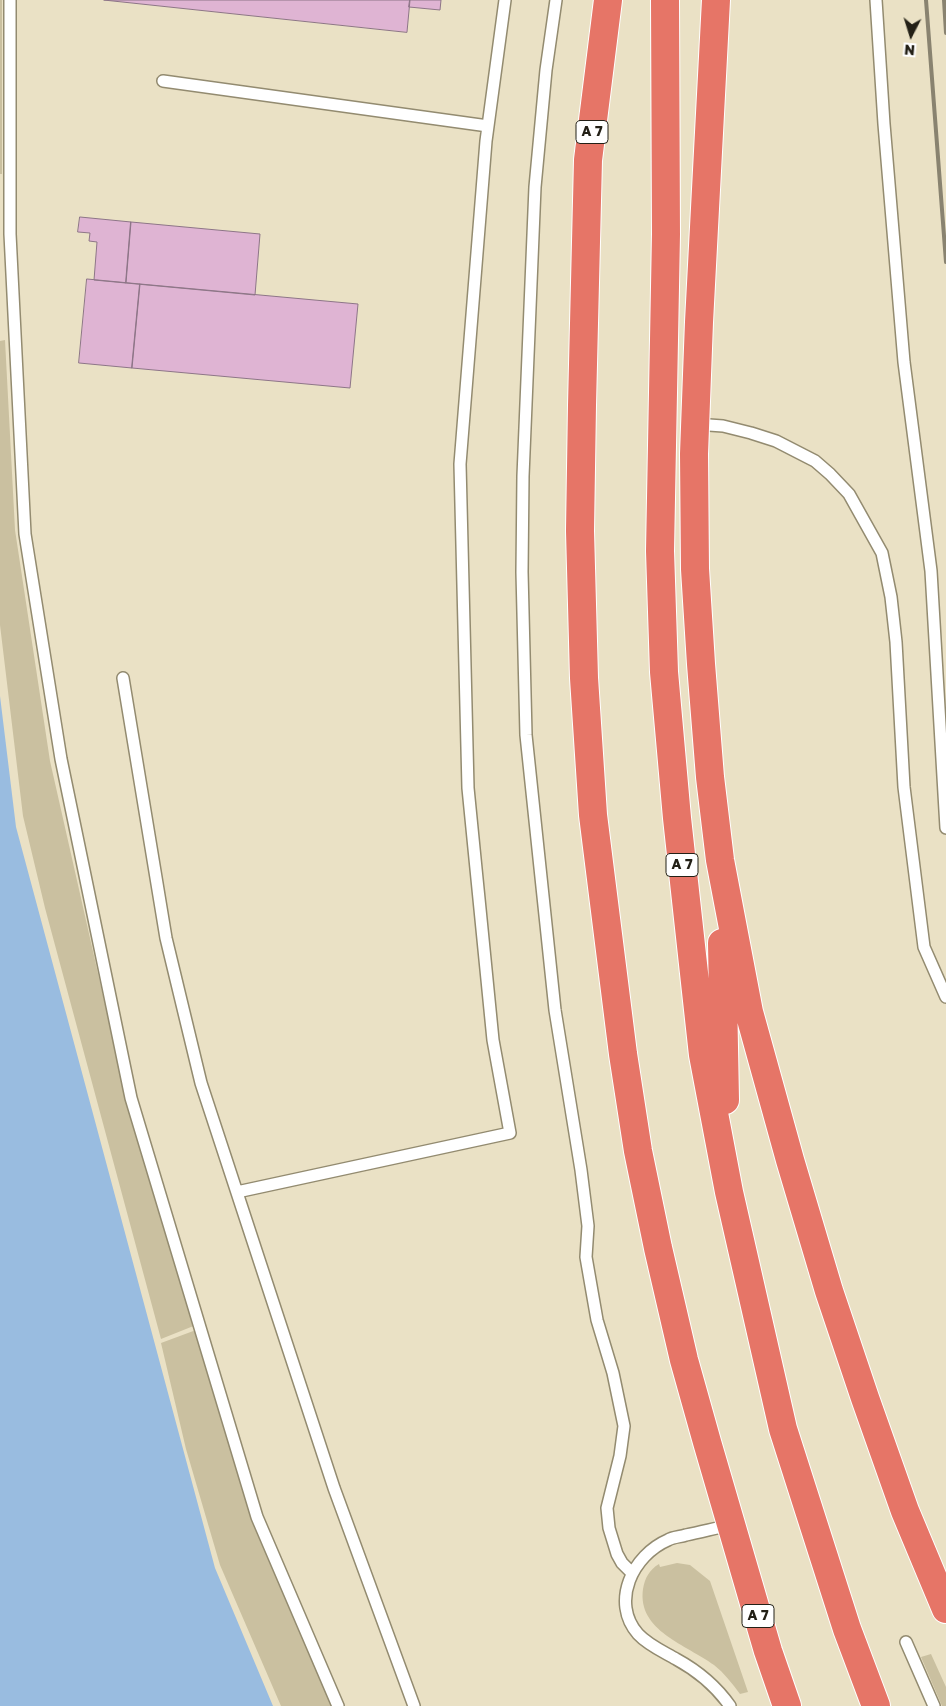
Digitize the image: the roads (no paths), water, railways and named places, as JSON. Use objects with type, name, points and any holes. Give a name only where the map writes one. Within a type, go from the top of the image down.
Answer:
[{"type":"highway","name":"A 7","points":[[608,0],[588,160],[582,404],[580,531],[584,678],[593,815],[623,1054],[638,1151],[684,1360],[768,1652],[788,1706]]},
{"type":"highway","name":"A 7","points":[[665,0],[666,234],[660,552],[664,672],[677,818],[703,1055],[729,1192],[783,1429],[847,1629],[876,1706]]},
{"type":"highway","name":"A 7","points":[[716,0],[695,424],[696,569],[701,664],[710,777],[720,860],[749,1012],[829,1291],[905,1510],[946,1609]]},
{"type":"highway","name":"A 7","points":[[720,860],[725,1118],[729,1192]]},
{"type":"lane","points":[[10,0],[10,234],[25,534],[61,759],[131,1098],[257,1517],[338,1706]]},
{"type":"lane","points":[[237,1192],[510,1133],[493,1040],[468,788],[460,464],[488,126],[506,0]]},
{"type":"lane","points":[[556,0],[546,70],[535,186],[523,476],[522,572],[526,735],[555,1010],[581,1170],[588,1226],[586,1257],[597,1320],[613,1373],[624,1426],[620,1456],[607,1508],[609,1528],[617,1554],[622,1563],[632,1573]]},
{"type":"lane","points":[[876,0],[884,124],[904,362],[931,571],[946,828]]},
{"type":"lane","points":[[163,81],[488,126]]},
{"type":"lane","points":[[695,424],[723,426],[751,433],[776,441],[815,461],[849,494],[882,553],[892,606],[896,642],[904,787],[924,947],[946,997]]},
{"type":"lane","points":[[123,678],[166,938],[201,1083],[334,1488],[414,1706]]},
{"type":"lane","points":[[730,1706],[715,1686],[702,1675],[638,1635],[630,1623],[626,1612],[627,1584],[632,1573],[646,1555],[668,1540],[732,1525]]},
{"type":"lane","points":[[906,1642],[934,1706]]},
{"type":"water","points":[[0,696],[16,827],[215,1568],[273,1706],[0,1706]]},
{"type":"railway","points":[[926,0],[946,262]]},
{"type":"railway","points":[[944,0],[946,33]]}]
